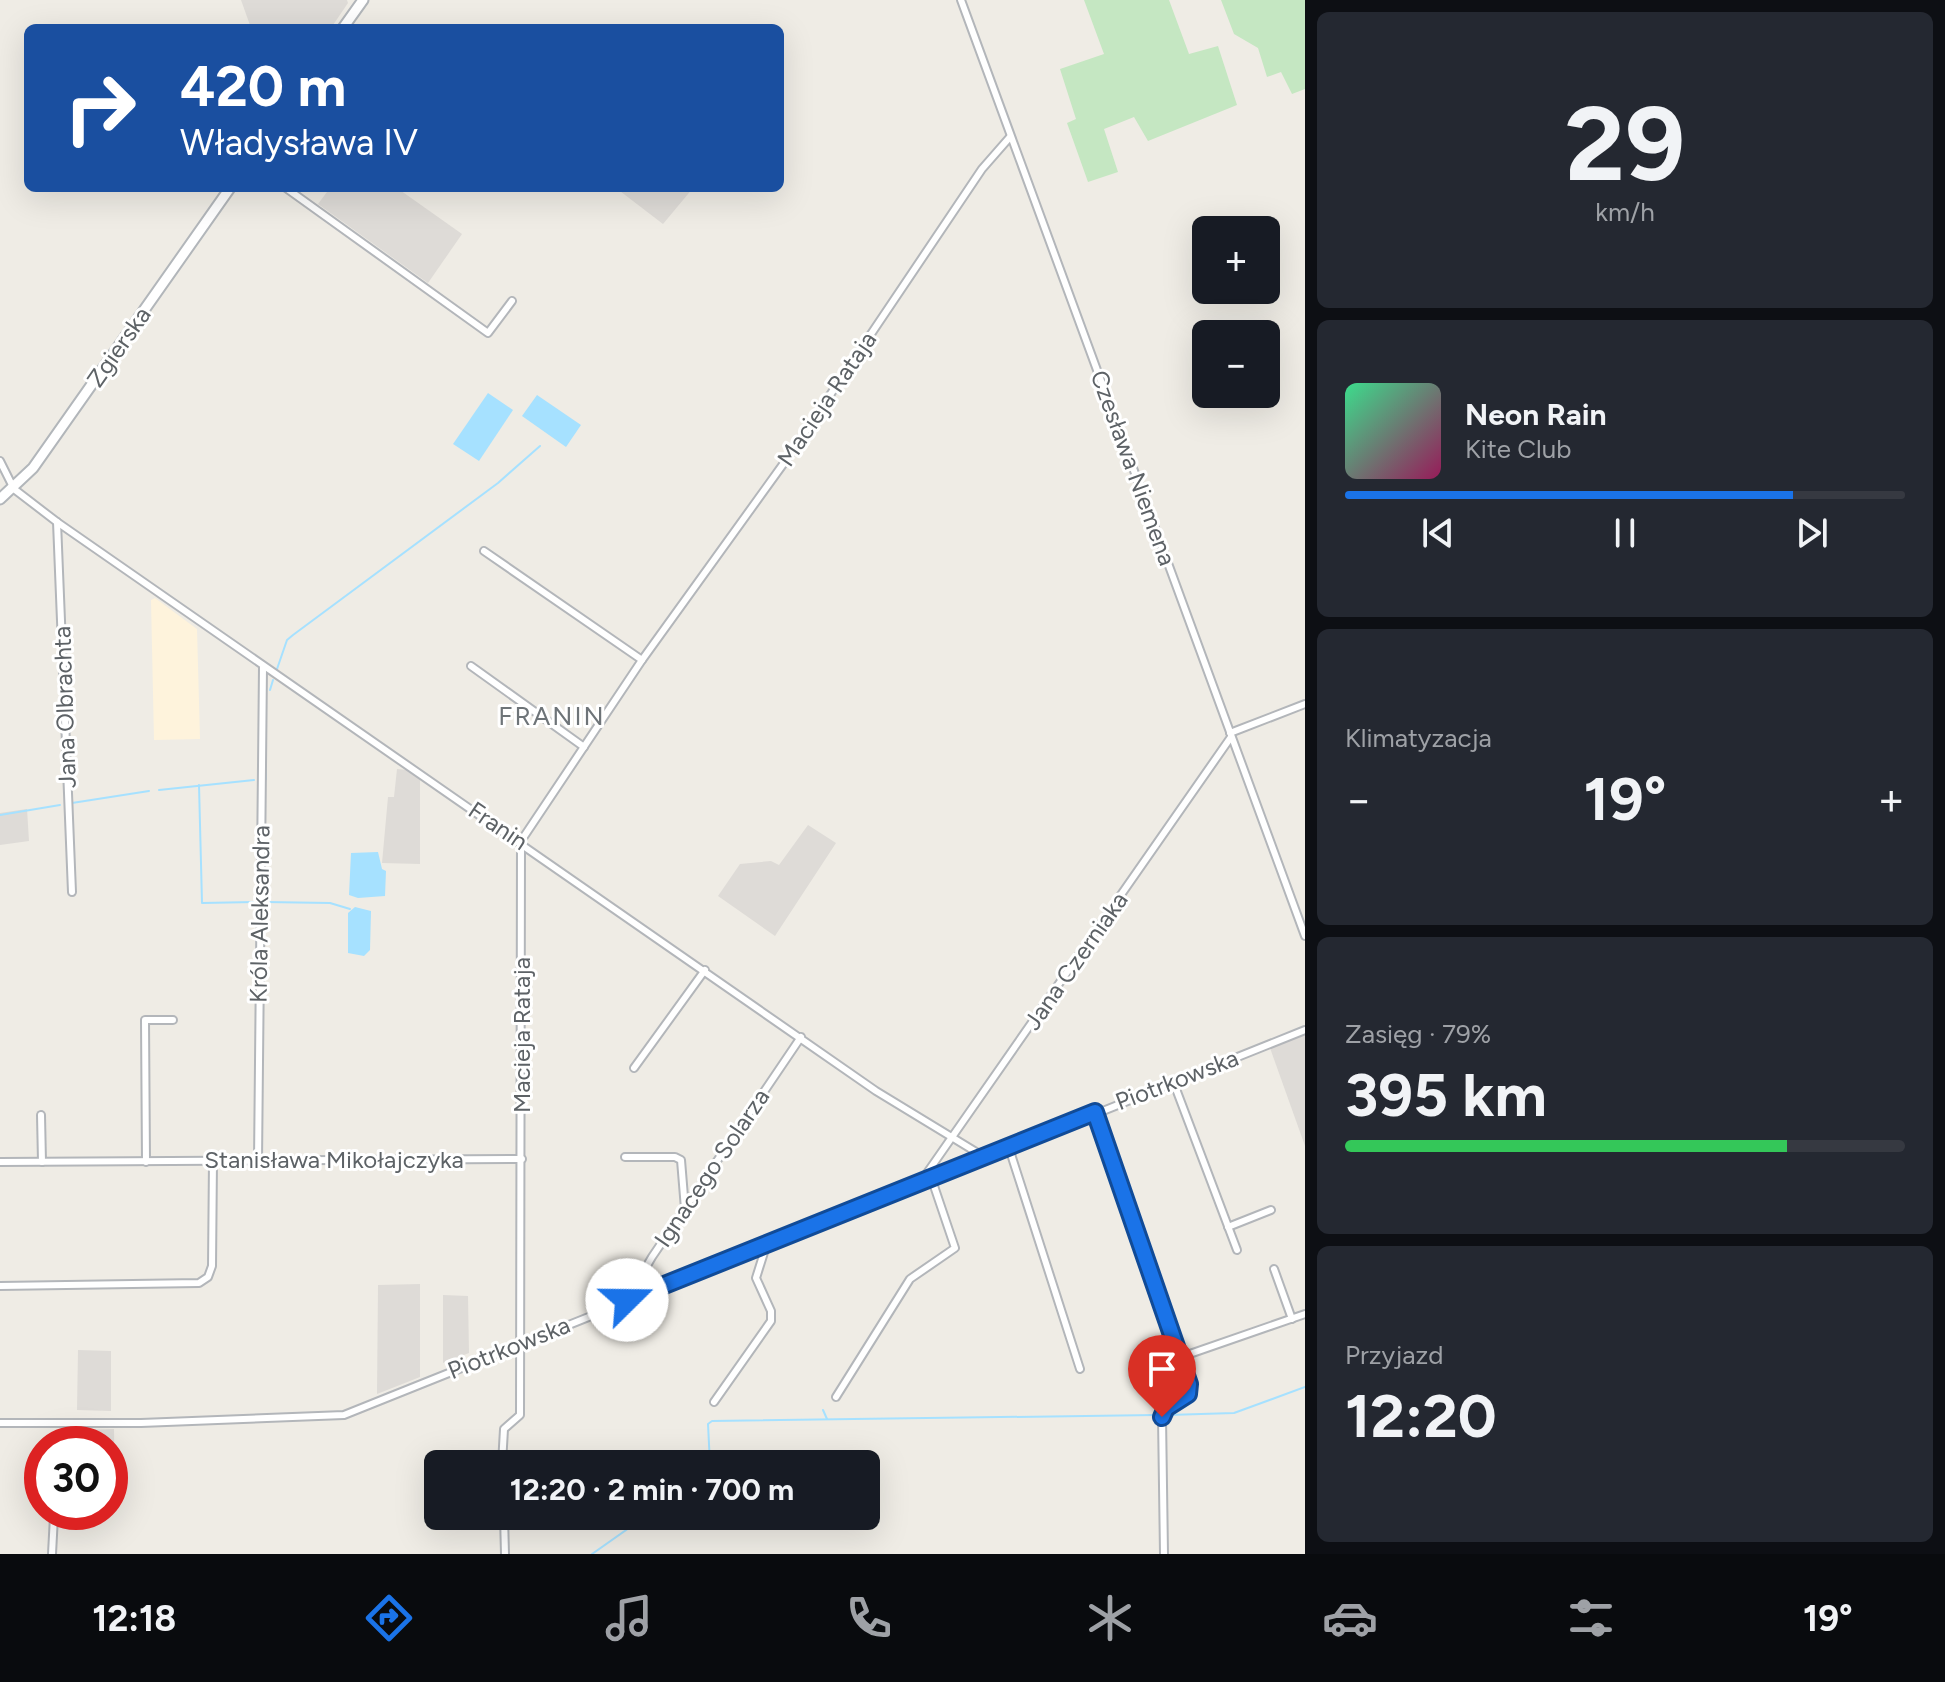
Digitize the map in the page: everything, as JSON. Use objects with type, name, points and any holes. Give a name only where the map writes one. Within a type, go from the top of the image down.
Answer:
[{"type":"main road","points":[[346,24],[363,0]]},
{"type":"main road","name":"Zgierska","points":[[0,499],[33,468],[227,192]]},
{"type":"street","name":"Czesława Niemena","points":[[961,0],[1305,936]]},
{"type":"street","name":"Macieja Rataja","points":[[503,1450],[504,1429],[520,1415],[521,841],[642,660],[789,456],[982,169],[1010,137]]},
{"type":"street","points":[[292,192],[488,333],[512,301]]},
{"type":"street","points":[[0,461],[14,489]]},
{"type":"street","name":"Franin","points":[[14,489],[263,667],[521,841],[951,1139],[986,1158]]},
{"type":"street","name":"Jana Olbrachta","points":[[57,522],[72,892]]},
{"type":"street","points":[[484,551],[642,660]]},
{"type":"street","points":[[471,666],[584,747]]},
{"type":"street","name":"Króla Aleksandra","points":[[258,1161],[263,667]]},
{"type":"street","points":[[1231,735],[1305,704]]},
{"type":"street","name":"Jana Czerniaka","points":[[920,1184],[1231,735]]},
{"type":"street","points":[[634,1068],[705,970]]},
{"type":"street","points":[[146,1162],[145,1020],[173,1020]]},
{"type":"street","name":"Piotrkowska","points":[[0,1423],[141,1423],[336,1417],[1305,1030]]},
{"type":"street","name":"Ignacego Solarza","points":[[627,1300],[801,1037]]},
{"type":"street","points":[[1173,1081],[1237,1250]]},
{"type":"street","points":[[1095,1112],[1189,1384],[1188,1394],[1166,1408],[1162,1417],[1164,1554]]},
{"type":"street","points":[[41,1115],[42,1162]]},
{"type":"street","points":[[1009,1148],[1080,1369]]},
{"type":"street","points":[[625,1157],[675,1157],[681,1160],[685,1209]]},
{"type":"street","name":"Stanisława Mikołajczyka","points":[[0,1162],[522,1159]]},
{"type":"street","points":[[0,1286],[199,1283],[208,1277],[212,1266],[213,1161]]},
{"type":"street","points":[[836,1397],[910,1279],[955,1248],[932,1180]]},
{"type":"street","points":[[1228,1227],[1271,1210]]},
{"type":"street","points":[[714,1402],[771,1321],[771,1311],[756,1278],[767,1243]]},
{"type":"street","points":[[1274,1269],[1292,1319]]},
{"type":"street","points":[[1181,1357],[1305,1314]]},
{"type":"street","points":[[52,1554],[53,1530]]},
{"type":"street","points":[[504,1530],[505,1554]]},
{"type":"shaded area","points":[[241,0],[347,0],[348,3],[334,24],[250,24]]},
{"type":"shaded area","points":[[327,192],[403,192],[462,234],[428,283],[318,204]]},
{"type":"shaded area","points":[[621,192],[690,192],[663,224]]},
{"type":"shaded area","points":[[155,598],[197,629],[200,739],[154,740],[151,600]]},
{"type":"shaded area","points":[[397,769],[408,770],[420,779],[420,864],[382,863],[388,797],[394,797]]},
{"type":"shaded area","points":[[27,809],[29,841],[0,845],[0,813]]},
{"type":"shaded area","points":[[808,825],[836,843],[775,936],[718,896],[740,864],[771,861],[779,865]]},
{"type":"shaded area","points":[[1305,1035],[1305,1146],[1270,1048]]},
{"type":"shaded area","points":[[420,1284],[420,1377],[377,1394],[378,1285]]},
{"type":"shaded area","points":[[443,1295],[468,1296],[469,1353],[443,1363]]},
{"type":"shaded area","points":[[78,1350],[111,1351],[111,1411],[77,1410]]},
{"type":"green space","points":[[1084,0],[1169,0],[1189,54],[1218,46],[1237,105],[1148,141],[1134,117],[1104,129],[1118,172],[1088,182],[1067,123],[1076,119],[1060,69],[1104,54]]},
{"type":"green space","points":[[1221,0],[1305,0],[1305,89],[1292,94],[1281,72],[1267,77],[1258,48],[1234,34]]},
{"type":"water","points":[[488,393],[513,410],[479,461],[453,444]]},
{"type":"water","points":[[537,395],[581,425],[566,447],[522,416]]},
{"type":"water","points":[[378,852],[382,869],[386,871],[385,896],[358,898],[349,895],[351,853]]},
{"type":"water","points":[[355,907],[371,911],[370,950],[364,956],[348,953],[348,913]]},
{"type":"waterway","points":[[277,669],[287,640],[498,483],[540,446]]},
{"type":"waterway","points":[[270,690],[273,680]]},
{"type":"waterway","points":[[265,752],[266,779]]},
{"type":"waterway","points":[[159,790],[254,780]]},
{"type":"waterway","points":[[199,785],[202,903],[255,902]]},
{"type":"waterway","points":[[72,803],[149,791]]},
{"type":"waterway","points":[[0,815],[60,805]]},
{"type":"waterway","points":[[265,902],[330,903],[350,909]]},
{"type":"waterway","points":[[1168,1415],[1234,1413],[1305,1387]]},
{"type":"waterway","points":[[823,1410],[827,1419]]},
{"type":"waterway","points":[[709,1450],[708,1424],[712,1421],[1155,1415]]},
{"type":"waterway","points":[[592,1554],[626,1530]]},
{"type":"district","name":"FRANIN","points":[[552,716]]},
{"type":"route","points":[[627,1300],[1095,1112],[1189,1384],[1188,1394],[1166,1408],[1162,1417]]}]
